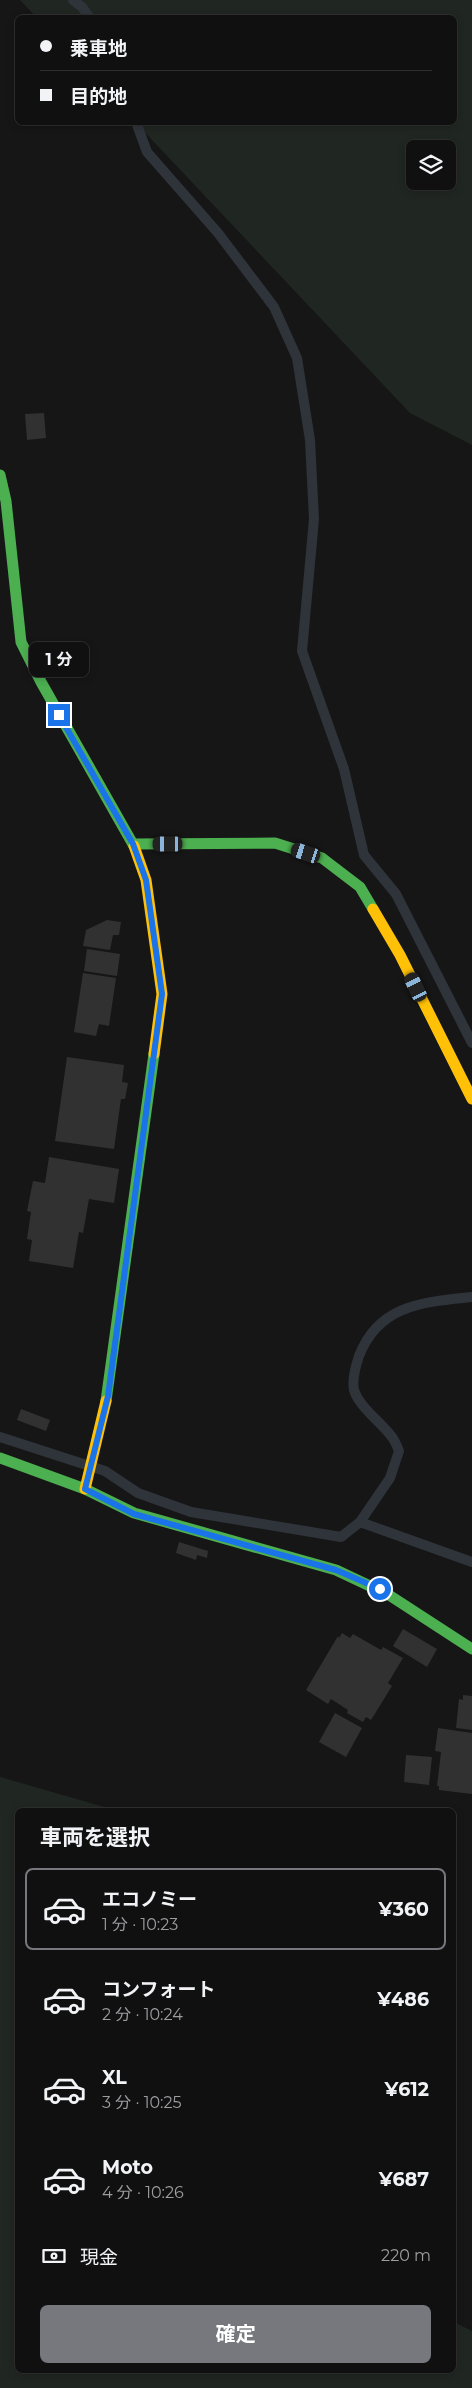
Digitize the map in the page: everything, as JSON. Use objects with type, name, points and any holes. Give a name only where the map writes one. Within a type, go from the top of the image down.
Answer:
[{"type":"street","points":[[0,475],[6,501],[21,642],[41,682],[133,844],[146,880],[162,994],[108,1396],[85,1489]]},
{"type":"street","points":[[133,844],[275,843],[322,858],[360,887],[400,955],[472,1099]]},
{"type":"street","points":[[0,1458],[85,1489],[134,1514],[336,1570],[364,1581],[396,1597],[472,1649]]},
{"type":"shaded area","points":[[20,0],[472,0],[472,445],[410,413],[138,125],[457,125],[457,15],[34,15]]},
{"type":"shaded area","points":[[0,1777],[108,1808],[15,1808],[15,2373],[456,2373],[456,2323],[472,2331],[472,2388],[0,2388]]},
{"type":"building","points":[[44,413],[46,438],[27,440],[25,414]]},
{"type":"building","points":[[107,920],[121,922],[119,935],[113,935],[110,950],[83,946],[86,930]]},
{"type":"building","points":[[87,949],[120,954],[117,976],[84,971]]},
{"type":"building","points":[[83,973],[116,978],[109,1026],[99,1024],[96,1036],[74,1032]]},
{"type":"building","points":[[67,1057],[124,1065],[122,1082],[128,1083],[125,1099],[121,1099],[114,1149],[55,1141]]},
{"type":"building","points":[[49,1157],[119,1169],[114,1203],[89,1199],[83,1233],[79,1232],[73,1268],[29,1261],[32,1240],[27,1239],[31,1212],[27,1211],[33,1181],[45,1183]]},
{"type":"building","points":[[21,1409],[50,1420],[46,1431],[17,1420]]},
{"type":"building","points":[[179,1542],[208,1551],[207,1558],[197,1555],[196,1560],[176,1553]]},
{"type":"building","points":[[403,1629],[437,1649],[427,1667],[393,1646]]},
{"type":"building","points":[[342,1633],[350,1638],[353,1634],[381,1650],[383,1647],[403,1658],[388,1683],[392,1686],[371,1720],[366,1717],[363,1722],[347,1713],[348,1710],[331,1699],[328,1704],[306,1690],[338,1636],[339,1638]]},
{"type":"building","points":[[463,1695],[472,1696],[472,1730],[456,1728],[459,1699],[463,1700]]},
{"type":"building","points":[[335,1713],[362,1728],[346,1757],[319,1742]]},
{"type":"building","points":[[438,1728],[472,1733],[472,1794],[439,1790],[439,1786],[437,1786],[441,1752],[435,1751]]},
{"type":"building","points":[[406,1755],[432,1757],[429,1785],[404,1782]]},
{"type":"waterway","points":[[73,0],[88,15]]},
{"type":"waterway","points":[[137,125],[147,152],[218,233],[274,307],[297,358],[310,440],[314,519],[302,651],[344,769],[364,855],[396,894],[472,1043]]},
{"type":"waterway","points":[[360,1522],[390,1478],[399,1451],[392,1437],[361,1403],[354,1390],[359,1356],[378,1326],[391,1316],[420,1304],[472,1297]]},
{"type":"waterway","points":[[0,1437],[105,1471],[138,1493],[191,1512],[341,1537],[360,1522],[472,1562]]},
{"type":"traffic: fast","points":[[0,475],[6,501],[21,642],[41,682],[134,846]]},
{"type":"traffic: fast","points":[[133,844],[275,843],[322,858],[360,887],[373,909]]},
{"type":"traffic: fast","points":[[106,1401],[154,1054]]},
{"type":"traffic: fast","points":[[0,1458],[85,1489],[134,1513],[336,1570],[389,1595],[472,1649]]},
{"type":"traffic: slow","points":[[134,846],[146,880],[162,994],[154,1054]]},
{"type":"traffic: slow","points":[[373,909],[400,955],[472,1099]]},
{"type":"traffic: slow","points":[[85,1489],[106,1401]]},
{"type":"route","points":[[59,715],[133,844],[146,880],[162,994],[108,1396],[85,1489],[134,1514],[336,1570],[380,1589]]}]
